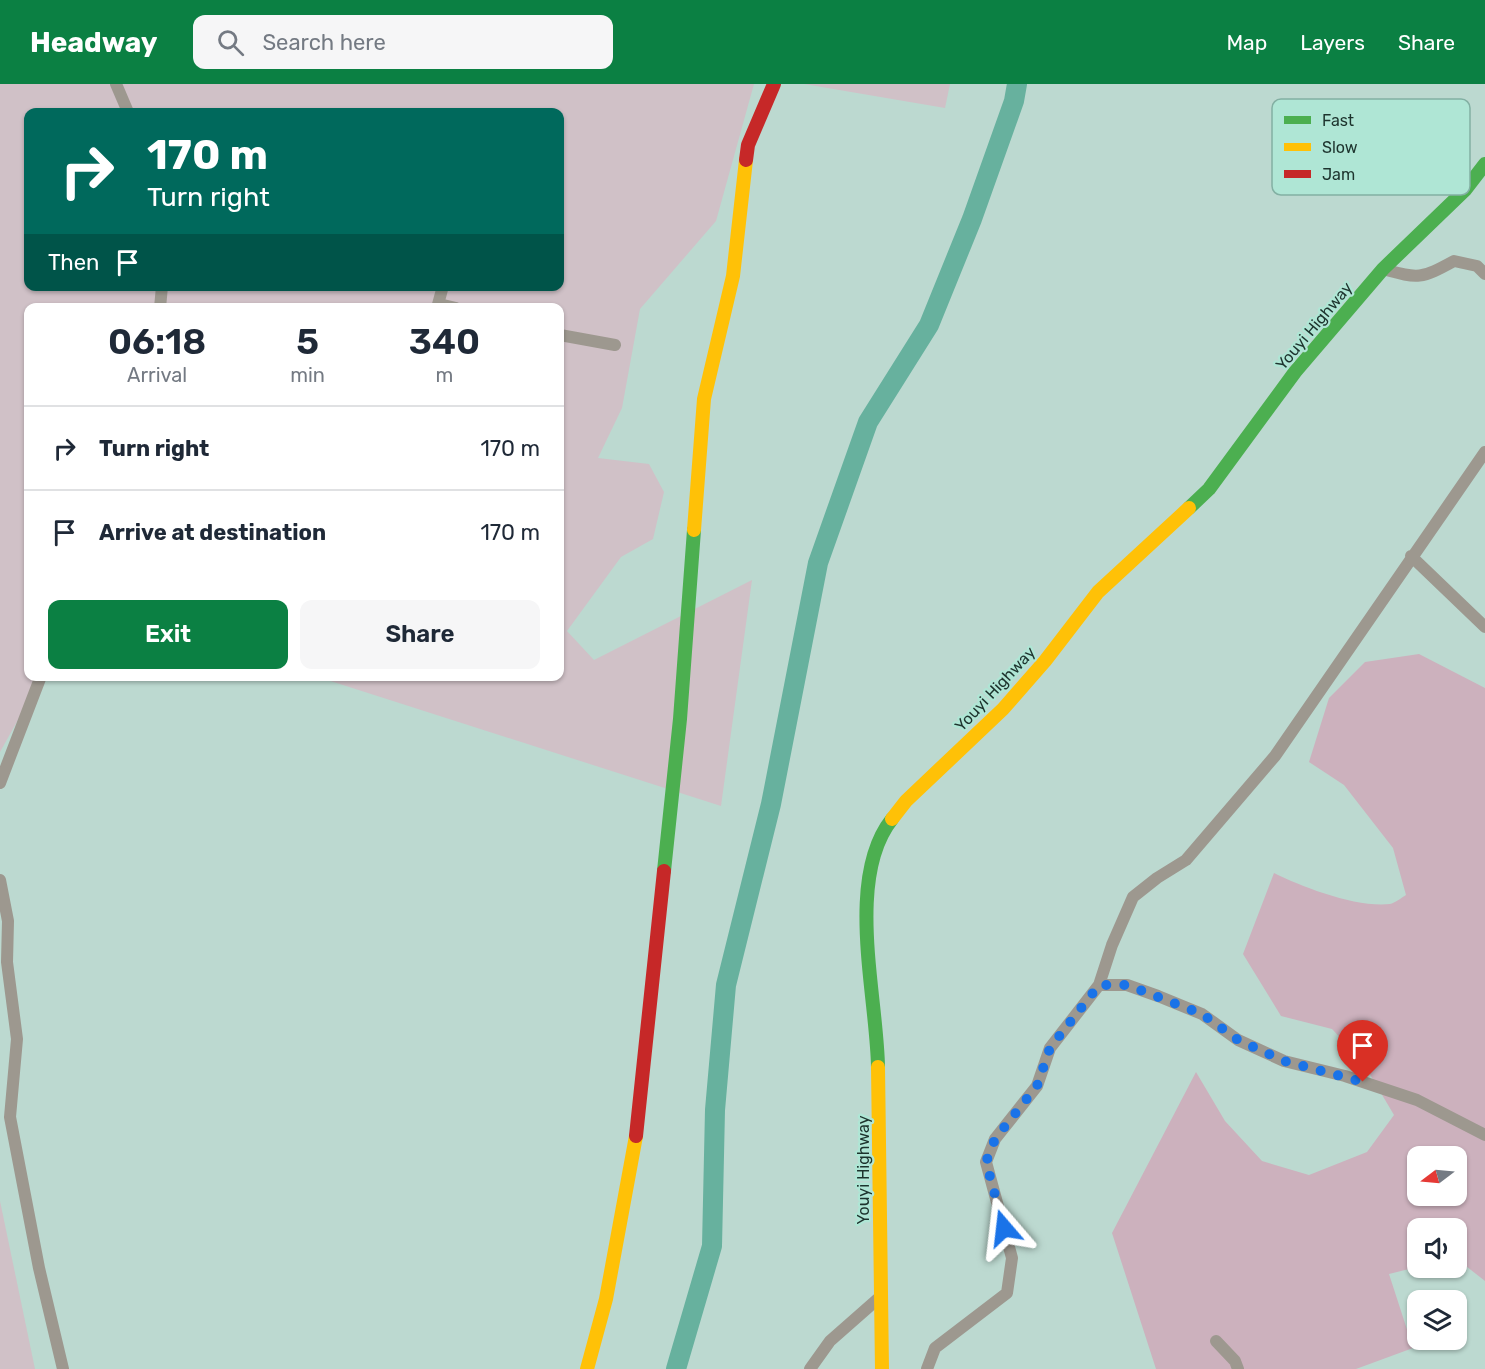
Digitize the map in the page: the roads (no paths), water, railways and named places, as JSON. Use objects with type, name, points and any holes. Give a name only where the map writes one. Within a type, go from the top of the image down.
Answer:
[{"type":"main road","points":[[586,1369],[606,1299],[634,1153],[680,719],[704,399],[733,276],[748,145],[774,84]]},
{"type":"main road","name":"Youyi Highway","points":[[1470,184],[1485,164]]},
{"type":"main road","name":"Youyi Highway","points":[[882,1369],[878,1053],[867,936],[868,879],[882,831],[906,801],[1003,709],[1045,661],[1098,592],[1209,489],[1295,372],[1383,269],[1460,195]]},
{"type":"street","points":[[116,84],[126,108]]},
{"type":"street","points":[[1383,269],[1416,278],[1430,274],[1454,261],[1477,266],[1485,274]]},
{"type":"street","points":[[564,336],[615,345]]},
{"type":"street","points":[[927,1369],[935,1348],[1006,1293],[1012,1257],[986,1162],[995,1139],[1037,1086],[1050,1048],[1099,985],[1112,945],[1133,897],[1157,878],[1186,860],[1275,756],[1485,452]]},
{"type":"street","points":[[1412,556],[1485,627]]},
{"type":"street","points":[[0,783],[38,681]]},
{"type":"street","points":[[0,880],[8,921],[7,962],[17,1039],[10,1117],[39,1268],[63,1369]]},
{"type":"street","points":[[1099,985],[1127,985],[1158,996],[1202,1014],[1238,1040],[1284,1061],[1345,1076],[1417,1100],[1485,1135]]},
{"type":"street","points":[[810,1369],[830,1341],[880,1298]]},
{"type":"street","points":[[1216,1341],[1238,1369]]},
{"type":"waterway","points":[[676,1369],[712,1246],[715,1110],[726,985],[771,804],[818,563],[868,422],[929,325],[972,219],[1014,101],[1017,84]]}]
